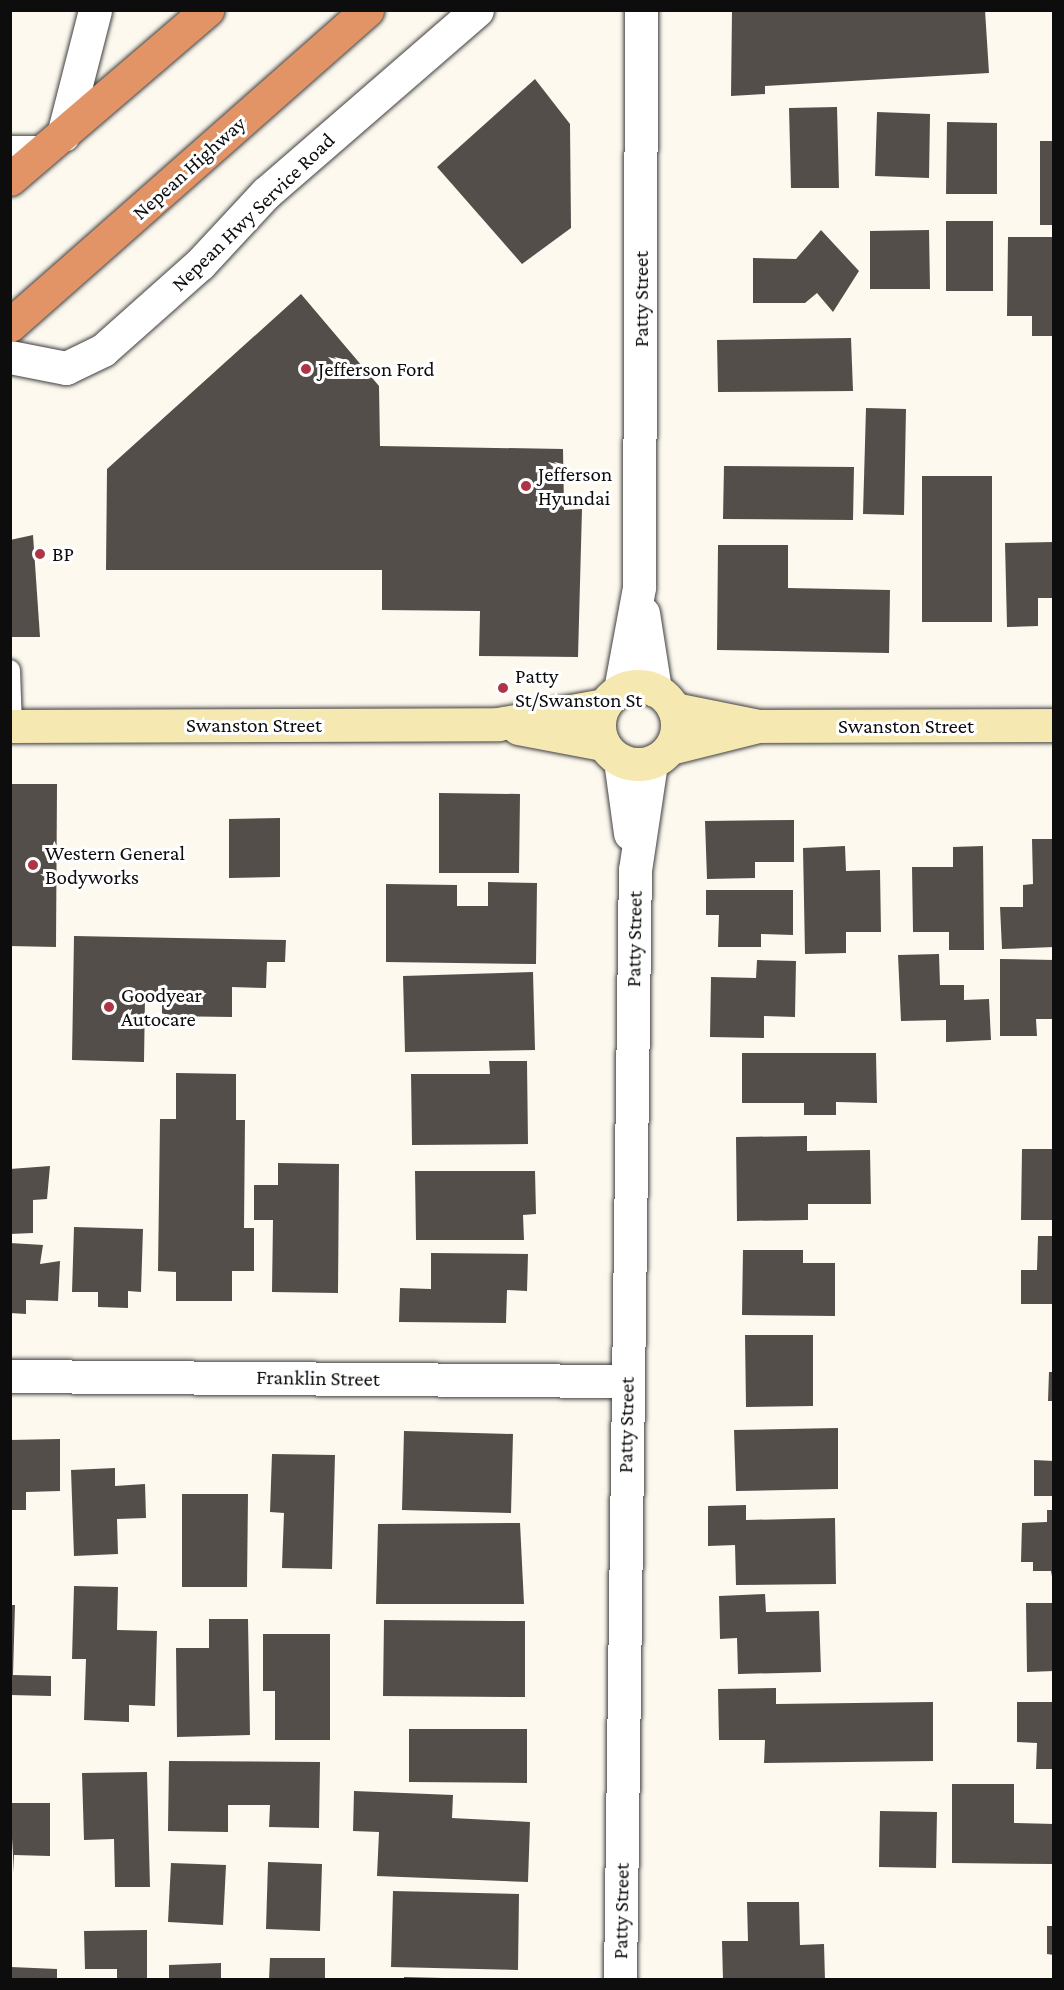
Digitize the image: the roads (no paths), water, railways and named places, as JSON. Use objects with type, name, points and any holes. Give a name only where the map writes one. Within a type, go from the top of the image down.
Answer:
[{"type":"highway","points":[[10,179],[207,10]]},
{"type":"highway","name":"Nepean Highway","points":[[10,325],[367,10]]},
{"type":"street","points":[[56,140],[95,10]]},
{"type":"street","name":"Nepean Hwy Service Road","points":[[10,357],[66,368],[103,350],[200,264],[266,193],[477,10]]},
{"type":"street","name":"Patty Street","points":[[641,10],[639,587],[665,699]]},
{"type":"street","name":"Patty Street","points":[[612,697],[639,587]]},
{"type":"street","points":[[612,697],[599,718],[636,754],[677,729],[665,699]]},
{"type":"street","name":"Swanston Street","points":[[498,724],[612,697],[665,699],[758,726]]},
{"type":"street","name":"Swanston Street","points":[[11,726],[498,724],[636,754],[758,726],[1053,725]]},
{"type":"street","name":"Patty Street","points":[[620,1980],[626,1381],[636,754]]},
{"type":"street","name":"Franklin Street","points":[[10,1376],[626,1381]]},
{"type":"lane","points":[[10,146],[56,140]]},
{"type":"lane","points":[[10,670],[11,726]]},
{"type":"place","name":"Jefferson Ford","points":[[306,369]]},
{"type":"place","name":"Jefferson Hyundai","points":[[526,486]]},
{"type":"place","name":"BP","points":[[40,554]]},
{"type":"place","name":"Patty St/Swanston St","points":[[503,688]]},
{"type":"place","name":"Western General Bodyworks","points":[[33,865]]},
{"type":"place","name":"Goodyear Autocare","points":[[109,1007]]}]
